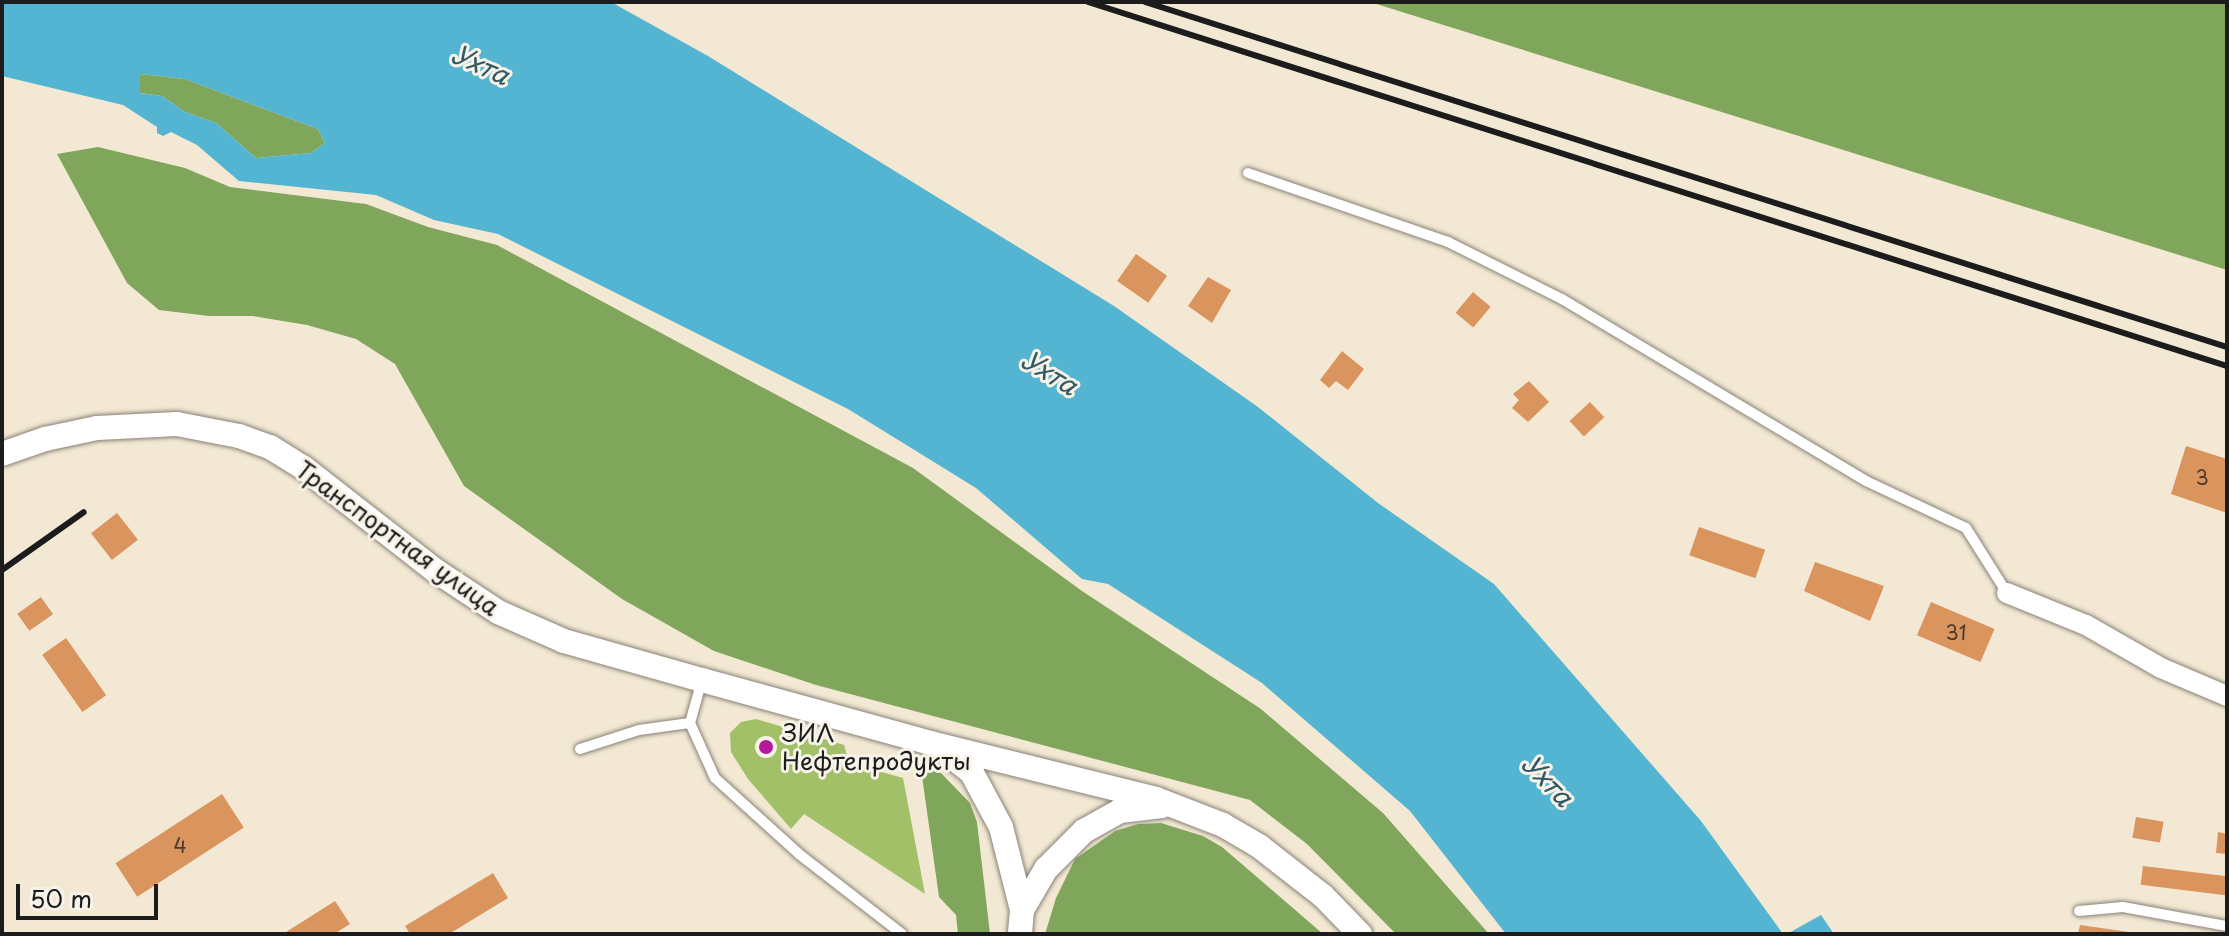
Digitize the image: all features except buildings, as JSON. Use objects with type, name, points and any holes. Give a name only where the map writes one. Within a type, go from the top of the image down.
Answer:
[{"type":"street","name":"Транспортная улица","points":[[2,454],[45,439],[110,427],[177,424],[239,436],[270,447],[304,468],[436,571],[498,612],[564,641],[930,743],[1126,789],[1185,810],[1259,846],[1323,896],[1360,934]]},
{"type":"street","points":[[2007,593],[2086,625],[2161,668],[2227,696]]},
{"type":"street","points":[[930,743],[963,764],[985,794],[1006,839],[1021,922]]},
{"type":"street","points":[[1021,922],[1055,859],[1096,823],[1133,808],[1185,810]]},
{"type":"lane","points":[[1248,173],[1448,242],[1562,299],[1866,481],[1966,528],[2007,593]]},
{"type":"lane","points":[[702,680],[690,723],[715,778],[799,854],[902,934]]},
{"type":"lane","points":[[580,749],[639,730],[690,723]]},
{"type":"lane","points":[[2079,911],[2123,907],[2227,926]]},
{"type":"green space","points":[[1370,2],[2227,2],[2227,270]]},
{"type":"green space","points":[[140,74],[185,79],[318,129],[325,143],[311,153],[256,158],[216,123],[185,112],[162,96],[140,93]]},
{"type":"green space","points":[[98,147],[185,168],[230,187],[366,204],[428,227],[497,245],[913,468],[1082,591],[1261,709],[1383,813],[1489,934],[1396,934],[1307,844],[1250,800],[816,685],[714,651],[622,599],[464,486],[395,364],[356,339],[307,325],[253,316],[209,316],[159,310],[127,283],[57,154]]},
{"type":"green space","points":[[756,719],[844,745],[849,763],[903,778],[925,894],[804,814],[791,829],[748,779],[731,752],[730,733],[741,722]]},
{"type":"green space","points":[[920,762],[940,772],[970,803],[977,822],[990,934],[958,934],[956,915],[939,897]]},
{"type":"green space","points":[[1161,823],[1203,836],[1222,847],[1323,934],[1045,934],[1056,898],[1075,859],[1115,831],[1138,824]]},
{"type":"water","name":"Ухта","points":[[2,2],[611,2],[708,56],[1114,306],[1258,407],[1378,503],[1494,584],[1701,821],[1783,934],[1506,934],[1410,811],[1262,683],[1108,584],[1082,579],[976,488],[848,409],[498,234],[434,220],[376,195],[239,181],[197,145],[171,132],[163,136],[157,133],[157,127],[123,105],[2,76]],"holes":[[[140,74],[185,79],[318,129],[325,143],[311,153],[256,158],[216,123],[185,112],[162,96],[140,93]]]},
{"type":"water","points":[[1821,915],[1834,934],[1787,934]]},
{"type":"railway","points":[[1088,2],[2227,366]]},
{"type":"railway","points":[[1145,2],[2227,347]]},
{"type":"railway","points":[[2,570],[84,512]]},
{"type":"place","name":"ЗИЛ Нефтепродукты","points":[[766,747]]}]
